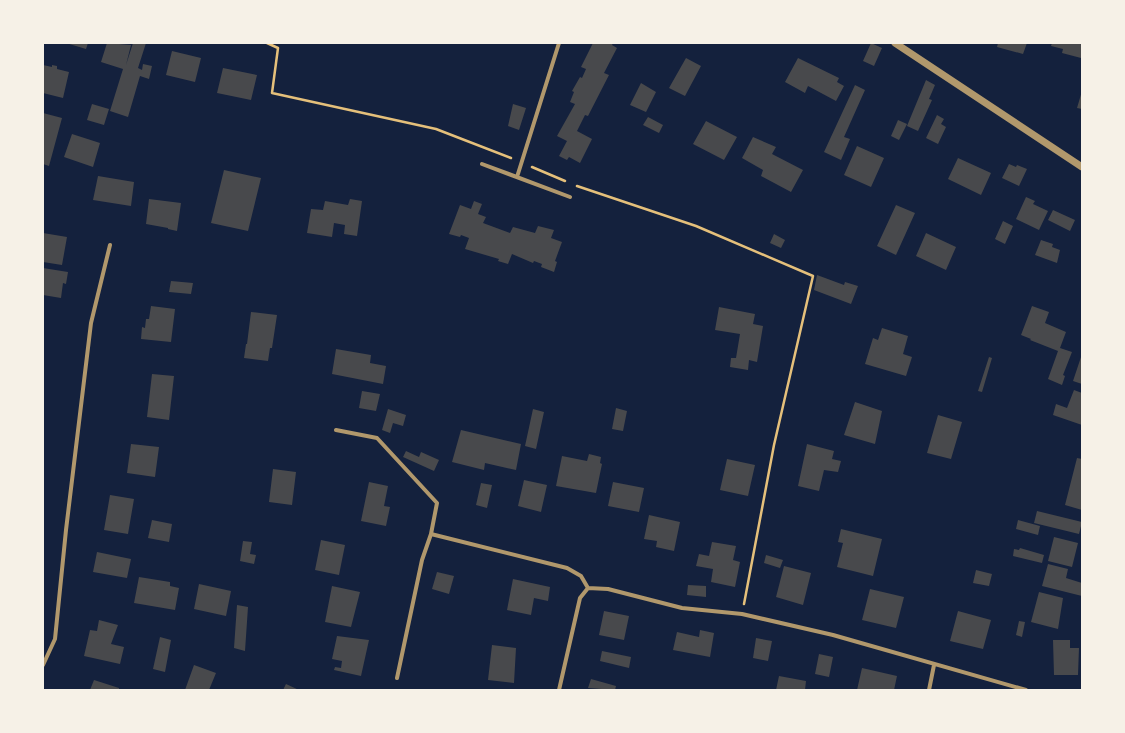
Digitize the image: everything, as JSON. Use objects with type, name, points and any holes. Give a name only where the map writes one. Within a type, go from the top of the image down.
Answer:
[{"type":"street","points":[[517,177],[559,43]]},
{"type":"street","points":[[895,43],[1082,167]]},
{"type":"street","points":[[482,164],[570,197]]},
{"type":"street","points":[[43,665],[55,639],[66,530],[91,323],[110,245]]},
{"type":"street","points":[[336,430],[377,438],[438,503],[431,534],[422,560],[397,678]]},
{"type":"street","points":[[431,534],[567,568],[581,576],[588,588]]},
{"type":"street","points":[[588,588],[608,589],[682,608],[742,614],[833,635],[1026,690]]},
{"type":"street","points":[[559,690],[580,598],[588,588]]},
{"type":"street","points":[[929,690],[934,665]]},
{"type":"path","points":[[267,43],[278,48],[272,93],[436,128],[569,182]]},
{"type":"path","points":[[575,185],[696,226],[813,276],[774,445],[742,614]]},
{"type":"building","points":[[66,43],[88,43],[86,49]]},
{"type":"building","points":[[107,43],[131,45],[126,65],[133,43],[146,43],[138,68],[142,70],[143,64],[152,66],[149,79],[140,76],[128,117],[110,111],[123,69],[101,62]]},
{"type":"building","points":[[593,43],[613,43],[612,45],[617,48],[604,73],[609,75],[588,116],[585,115],[577,131],[592,139],[580,163],[569,157],[567,160],[559,156],[567,141],[557,136],[575,104],[570,102],[574,92],[572,91],[580,77],[582,78],[586,69],[581,67]]},
{"type":"building","points":[[871,43],[882,48],[874,66],[863,61]]},
{"type":"building","points":[[998,43],[1027,43],[1023,54],[997,47]]},
{"type":"building","points":[[1052,43],[1082,43],[1081,58],[1062,53],[1063,49],[1051,46]]},
{"type":"building","points":[[172,51],[201,58],[195,82],[166,75]]},
{"type":"building","points":[[686,58],[701,66],[685,96],[669,88]]},
{"type":"building","points":[[798,58],[839,78],[837,82],[844,86],[836,101],[808,86],[805,93],[785,82]]},
{"type":"building","points":[[43,65],[52,67],[52,65],[57,66],[57,69],[69,72],[63,98],[43,93]]},
{"type":"building","points":[[223,68],[257,75],[251,100],[217,93]]},
{"type":"building","points":[[926,80],[935,85],[929,99],[932,100],[918,131],[907,126]]},
{"type":"building","points":[[641,83],[656,92],[646,112],[630,105]]},
{"type":"building","points":[[855,85],[865,90],[844,137],[850,139],[841,160],[824,152]]},
{"type":"building","points":[[1082,91],[1082,109],[1077,108]]},
{"type":"building","points":[[92,104],[109,109],[104,125],[87,120]]},
{"type":"building","points":[[513,104],[526,108],[519,130],[508,126]]},
{"type":"building","points":[[43,113],[62,118],[49,166],[43,164]]},
{"type":"building","points":[[937,115],[944,119],[941,124],[946,127],[938,144],[926,138]]},
{"type":"building","points":[[648,117],[663,125],[659,133],[643,125]]},
{"type":"building","points":[[898,120],[907,124],[899,140],[891,136]]},
{"type":"building","points":[[706,121],[737,137],[724,160],[693,144]]},
{"type":"building","points":[[72,134],[100,143],[93,167],[64,157]]},
{"type":"building","points":[[753,137],[776,147],[772,154],[803,170],[791,192],[761,176],[763,170],[742,158]]},
{"type":"building","points":[[857,146],[884,158],[871,187],[844,175]]},
{"type":"building","points":[[958,158],[991,173],[981,195],[948,179]]},
{"type":"building","points":[[1009,164],[1027,169],[1019,186],[1002,178]]},
{"type":"building","points":[[224,170],[261,178],[248,231],[211,223]]},
{"type":"building","points":[[98,176],[134,182],[131,206],[93,200]]},
{"type":"building","points":[[1026,197],[1035,201],[1033,204],[1048,211],[1039,230],[1016,219]]},
{"type":"building","points":[[149,199],[181,203],[177,231],[146,224]]},
{"type":"building","points":[[350,199],[362,201],[357,236],[344,234],[345,225],[334,223],[332,237],[307,233],[311,209],[323,210],[325,201],[348,205]]},
{"type":"building","points":[[474,201],[482,204],[478,214],[486,217],[483,223],[510,233],[513,227],[535,233],[538,226],[554,230],[551,238],[562,242],[555,261],[557,262],[554,272],[541,267],[542,264],[534,261],[533,263],[512,254],[508,264],[498,261],[499,259],[465,249],[469,238],[461,235],[460,237],[449,234],[460,205],[471,209]]},
{"type":"building","points":[[896,205],[915,213],[896,255],[877,246]]},
{"type":"building","points":[[1053,210],[1075,220],[1070,231],[1048,220]]},
{"type":"building","points":[[1003,221],[1013,226],[1005,244],[995,239]]},
{"type":"building","points":[[43,233],[67,237],[62,265],[43,262]]},
{"type":"building","points":[[926,233],[956,247],[946,270],[916,256]]},
{"type":"building","points":[[774,234],[785,240],[781,248],[770,243]]},
{"type":"building","points":[[1041,240],[1053,244],[1052,247],[1060,250],[1057,263],[1035,255]]},
{"type":"building","points":[[43,268],[68,272],[66,284],[63,283],[61,298],[43,295]]},
{"type":"building","points":[[817,275],[844,285],[845,282],[858,286],[851,304],[814,290]]},
{"type":"building","points":[[171,281],[193,283],[191,294],[169,292]]},
{"type":"building","points":[[151,306],[175,309],[171,342],[141,339],[142,327],[145,328],[146,319],[149,319]]},
{"type":"building","points":[[1032,306],[1049,312],[1045,323],[1066,332],[1060,348],[1072,352],[1063,375],[1065,376],[1062,385],[1048,379],[1058,351],[1021,335]]},
{"type":"building","points":[[719,307],[755,314],[753,324],[763,326],[757,362],[749,360],[748,370],[730,367],[731,358],[736,358],[740,334],[715,330]]},
{"type":"building","points":[[251,312],[277,315],[272,348],[270,348],[268,361],[244,358]]},
{"type":"building","points":[[882,328],[908,336],[903,354],[912,357],[906,376],[865,364],[873,338],[878,340]]},
{"type":"building","points":[[336,349],[371,355],[370,363],[386,366],[383,384],[332,374]]},
{"type":"building","points":[[1082,354],[1082,384],[1073,381]]},
{"type":"building","points":[[989,357],[992,358],[982,392],[978,391]]},
{"type":"building","points":[[152,374],[174,376],[169,420],[147,417]]},
{"type":"building","points":[[1074,390],[1082,393],[1082,425],[1053,415],[1056,404],[1067,408]]},
{"type":"building","points":[[362,391],[380,394],[376,411],[359,408]]},
{"type":"building","points":[[855,402],[882,411],[875,444],[844,435]]},
{"type":"building","points":[[616,408],[627,411],[623,431],[612,429]]},
{"type":"building","points":[[388,409],[406,415],[403,426],[393,423],[390,433],[382,430]]},
{"type":"building","points":[[533,409],[544,412],[536,449],[525,446]]},
{"type":"building","points":[[938,415],[962,422],[951,459],[927,453]]},
{"type":"building","points":[[461,430],[521,444],[516,470],[485,463],[484,470],[452,462]]},
{"type":"building","points":[[131,444],[159,447],[155,477],[127,473]]},
{"type":"building","points":[[807,444],[834,451],[832,459],[841,461],[838,472],[824,470],[819,491],[798,486]]},
{"type":"building","points":[[406,451],[419,457],[421,452],[439,460],[434,471],[403,457]]},
{"type":"building","points":[[589,454],[601,457],[600,463],[602,464],[596,493],[556,486],[562,456],[587,461]]},
{"type":"building","points":[[1077,458],[1082,459],[1082,510],[1065,505]]},
{"type":"building","points":[[727,459],[755,465],[748,496],[720,490]]},
{"type":"building","points":[[273,469],[296,472],[292,505],[269,502]]},
{"type":"building","points":[[524,480],[547,485],[541,512],[518,506]]},
{"type":"building","points":[[369,482],[388,486],[384,506],[390,507],[386,526],[361,521]]},
{"type":"building","points":[[613,482],[644,488],[639,512],[608,506]]},
{"type":"building","points":[[481,483],[492,485],[487,508],[476,505]]},
{"type":"building","points":[[110,495],[134,499],[128,534],[104,530]]},
{"type":"building","points":[[1037,511],[1082,522],[1079,534],[1034,523]]},
{"type":"building","points":[[649,515],[680,522],[674,551],[656,547],[657,541],[644,539]]},
{"type":"building","points":[[152,520],[172,524],[169,542],[148,538]]},
{"type":"building","points":[[1018,520],[1040,526],[1038,535],[1016,529]]},
{"type":"building","points":[[841,529],[882,539],[873,576],[837,567],[843,543],[838,542]]},
{"type":"building","points":[[1054,537],[1078,543],[1072,567],[1048,561]]},
{"type":"building","points":[[321,540],[345,545],[339,575],[315,570]]},
{"type":"building","points":[[243,541],[252,542],[250,554],[256,555],[254,564],[240,561]]},
{"type":"building","points":[[712,542],[736,546],[733,560],[740,562],[735,587],[711,582],[713,569],[696,566],[699,554],[709,556]]},
{"type":"building","points":[[1020,548],[1044,555],[1042,563],[1013,556],[1014,549],[1019,550]]},
{"type":"building","points":[[97,552],[131,559],[127,578],[93,572]]},
{"type":"building","points":[[766,555],[783,560],[780,568],[764,563]]},
{"type":"building","points":[[1048,564],[1068,569],[1066,578],[1082,583],[1082,596],[1042,586]]},
{"type":"building","points":[[784,566],[811,573],[803,605],[776,597]]},
{"type":"building","points":[[976,570],[992,574],[989,586],[973,583]]},
{"type":"building","points":[[437,572],[454,576],[449,594],[432,589]]},
{"type":"building","points":[[139,577],[170,582],[170,586],[179,588],[175,610],[134,603]]},
{"type":"building","points":[[513,579],[550,587],[548,601],[534,598],[531,615],[507,610]]},
{"type":"building","points":[[199,584],[231,591],[226,616],[194,609]]},
{"type":"building","points":[[688,585],[706,586],[706,597],[687,595]]},
{"type":"building","points":[[332,586],[360,592],[351,627],[325,622]]},
{"type":"building","points":[[870,589],[904,597],[896,628],[862,620]]},
{"type":"building","points":[[1039,592],[1063,598],[1058,629],[1031,622]]},
{"type":"building","points":[[237,605],[248,607],[245,651],[234,648]]},
{"type":"building","points":[[604,611],[629,616],[624,640],[599,635]]},
{"type":"building","points":[[958,611],[991,620],[983,649],[950,641]]},
{"type":"building","points":[[99,620],[118,625],[111,644],[124,647],[120,664],[84,656],[90,630],[97,631]]},
{"type":"building","points":[[1019,621],[1025,622],[1022,637],[1016,635]]},
{"type":"building","points":[[700,630],[714,633],[710,657],[673,650],[677,632],[699,637]]},
{"type":"building","points":[[337,636],[369,640],[361,676],[334,670],[335,667],[341,668],[342,661],[332,659]]},
{"type":"building","points":[[160,637],[171,640],[165,672],[153,669]]},
{"type":"building","points":[[756,638],[772,641],[768,661],[753,658]]},
{"type":"building","points":[[1053,640],[1070,640],[1070,648],[1079,648],[1078,675],[1054,675]]},
{"type":"building","points":[[492,645],[516,648],[514,683],[488,680]]},
{"type":"building","points":[[602,651],[631,657],[629,668],[600,661]]},
{"type":"building","points":[[819,654],[833,657],[829,677],[815,674]]},
{"type":"building","points":[[194,665],[216,673],[209,690],[185,690]]},
{"type":"building","points":[[862,668],[897,676],[894,690],[857,690]]},
{"type":"building","points":[[779,676],[806,681],[805,690],[776,690]]},
{"type":"building","points":[[591,679],[616,686],[615,690],[588,688]]},
{"type":"building","points":[[94,680],[119,688],[119,690],[90,690]]},
{"type":"building","points":[[286,684],[299,690],[283,690]]}]
